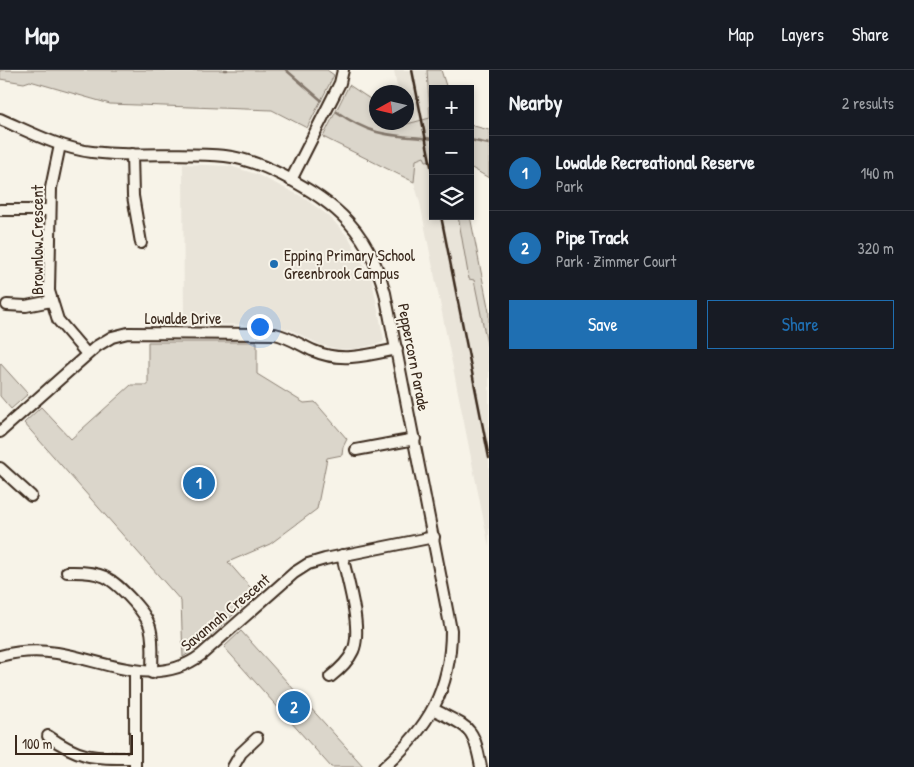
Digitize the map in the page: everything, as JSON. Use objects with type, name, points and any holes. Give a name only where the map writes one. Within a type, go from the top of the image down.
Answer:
[{"type":"street","points":[[291,180],[340,83],[343,70]]},
{"type":"street","name":"Peppercorn Parade","points":[[0,120],[60,145],[91,152],[226,156],[250,161],[291,180],[322,198],[337,209],[366,245],[382,280],[397,349],[448,610],[451,645],[446,679],[433,709],[410,743],[384,767]]},
{"type":"street","name":"Brownlow Crescent","points":[[60,145],[52,177],[50,210],[49,280],[51,301],[63,327],[87,354]]},
{"type":"street","points":[[132,154],[133,196],[141,243]]},
{"type":"street","points":[[0,210],[50,210]]},
{"type":"street","points":[[6,305],[26,306],[51,301]]},
{"type":"street","name":"Lowalde Drive","points":[[0,432],[103,341],[128,333],[274,334],[324,355],[343,358],[397,349]]},
{"type":"street","points":[[356,450],[415,439]]},
{"type":"street","points":[[0,468],[31,496]]},
{"type":"street","name":"Savannah Crescent","points":[[0,655],[22,652],[52,653],[152,673],[181,667],[195,660],[294,572],[316,561],[434,537]]},
{"type":"street","points":[[330,677],[346,662],[356,643],[356,626],[342,555]]},
{"type":"street","points":[[67,572],[92,572],[105,575],[118,584],[140,609],[148,620],[151,630],[152,673]]},
{"type":"street","points":[[48,736],[80,755],[135,763],[135,671]]},
{"type":"street","points":[[433,709],[471,731],[476,740],[481,767]]},
{"type":"street","points":[[233,767],[241,753],[257,738]]},
{"type":"shaded area","points":[[0,70],[327,70],[334,75],[307,128],[272,110],[110,104],[30,81],[24,83],[0,79]]},
{"type":"shaded area","points":[[394,70],[427,70],[429,118],[414,122],[414,85],[397,85]]},
{"type":"shaded area","points":[[427,70],[441,70],[446,85],[429,85],[429,102]]},
{"type":"shaded area","points":[[349,85],[369,98],[369,130],[414,130],[414,122],[429,118],[429,161],[426,161],[424,157],[416,160],[414,182],[323,137]]},
{"type":"shaded area","points":[[474,126],[489,130],[489,178],[474,169]]},
{"type":"shaded area","points":[[424,157],[426,161],[429,161],[429,220],[459,220],[474,279],[489,354],[489,547],[420,203],[414,182],[416,160]]},
{"type":"shaded area","name":"Epping Primary School Greenbrook Campus","points":[[183,164],[230,166],[256,174],[301,196],[329,216],[349,238],[372,280],[384,340],[382,343],[355,349],[338,349],[321,345],[291,330],[271,325],[184,324]]},
{"type":"shaded area","points":[[459,220],[471,220],[489,312],[489,354],[474,280],[469,279]]},
{"type":"shaded area","points":[[148,342],[257,342],[257,374],[304,403],[315,402],[347,439],[342,455],[327,458],[317,509],[270,544],[228,562],[256,594],[200,645],[183,657],[181,601],[24,423],[41,407],[71,439],[131,385],[148,385]]},
{"type":"shaded area","points":[[0,363],[28,394],[11,409],[0,396]]},
{"type":"shaded area","points":[[241,631],[364,767],[331,767],[224,647]]},
{"type":"waterway","points":[[286,70],[321,100]]},
{"type":"waterway","points":[[337,112],[372,130],[394,135],[429,139]]},
{"type":"waterway","points":[[474,141],[489,144]]},
{"type":"railway","points":[[412,70],[433,175]]},
{"type":"railway","points":[[442,220],[489,458]]},
{"type":"place","name":"Epping Primary School Greenbrook Campus","points":[[274,264]]},
{"type":"place","name":"Lowalde Recreational Reserve","points":[[199,483]]},
{"type":"place","name":"Pipe Track","points":[[294,707]]}]
